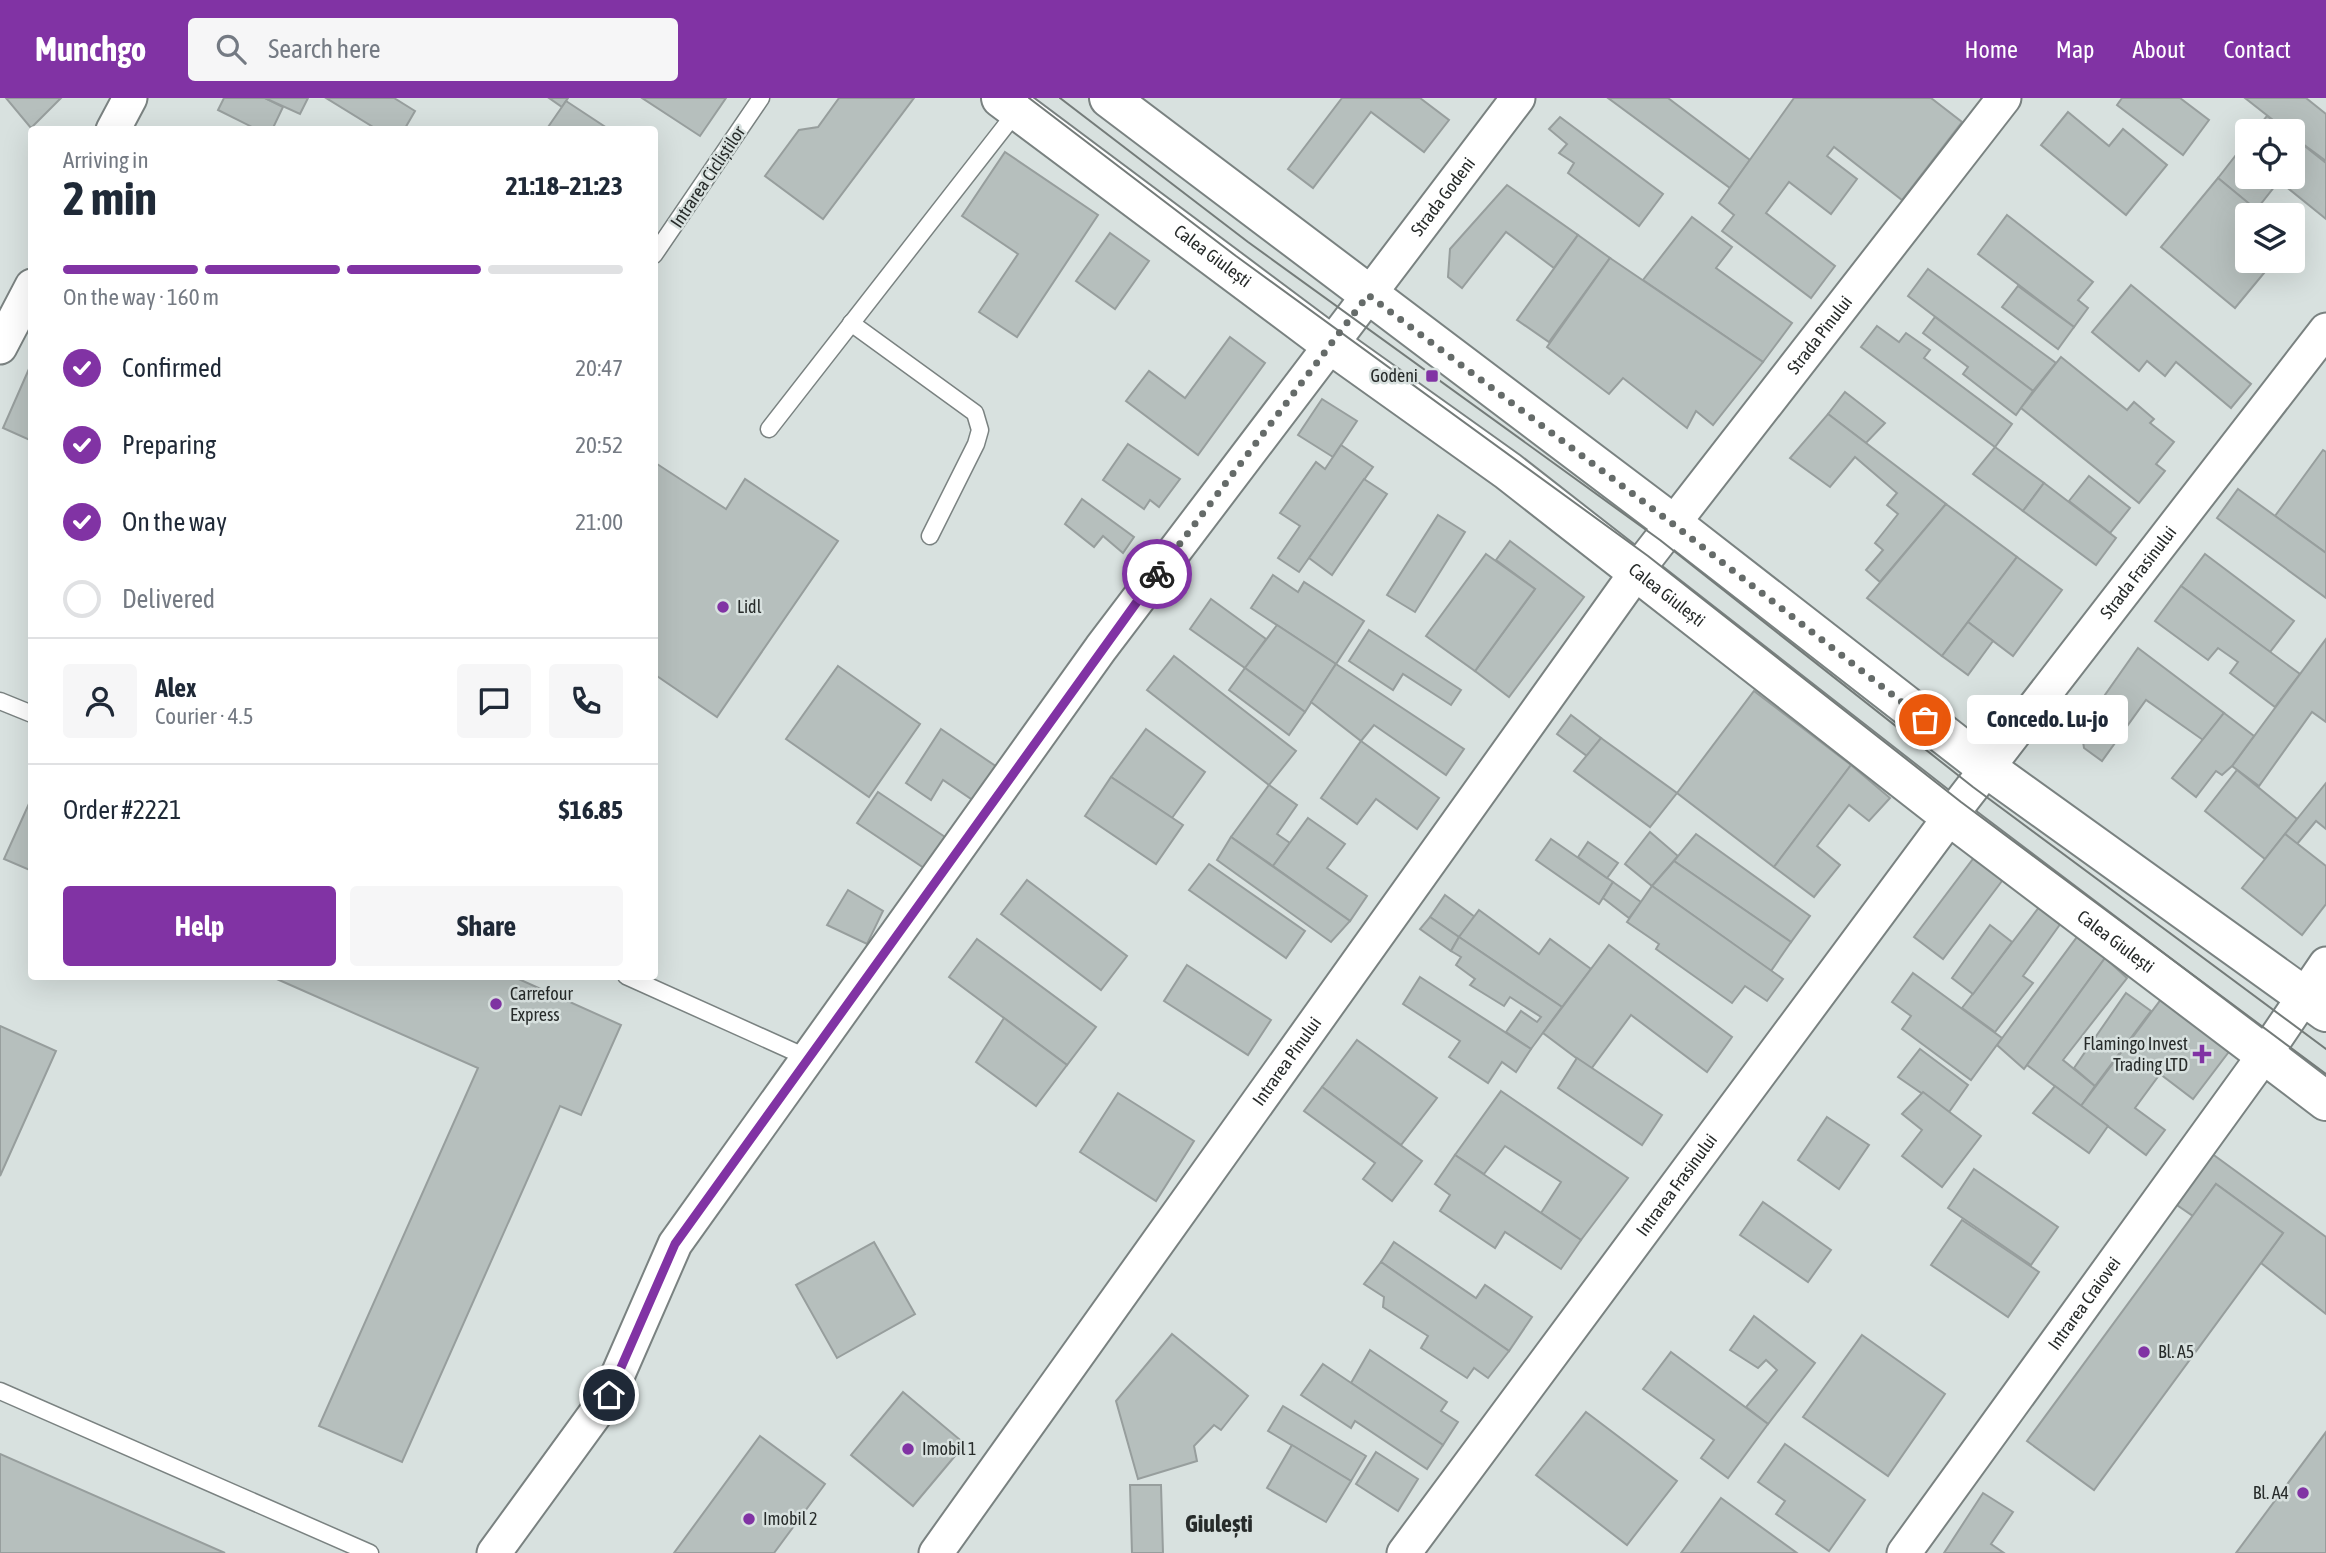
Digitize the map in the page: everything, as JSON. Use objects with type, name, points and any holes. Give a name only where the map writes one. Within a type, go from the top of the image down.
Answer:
[{"type":"main road","points":[[1109,98],[1673,524],[1988,769],[2315,1003]]},
{"type":"main road","name":"Calea Giulești","points":[[1015,102],[1330,344],[1508,471],[1951,817],[2326,1101]]},
{"type":"street","points":[[115,126],[130,98]]},
{"type":"street","name":"Strada Godeni","points":[[494,1553],[609,1395],[675,1244],[1101,648],[1518,98]]},
{"type":"street","name":"Strada Pinului","points":[[1637,572],[2004,98]]},
{"type":"street","points":[[0,347],[28,294]]},
{"type":"street","name":"Strada Frasinului","points":[[1951,817],[2326,330]]},
{"type":"street","name":"Intrarea Pinului","points":[[936,1553],[1637,572]]},
{"type":"street","name":"Intrarea Frasinului","points":[[1404,1553],[1951,817]]},
{"type":"street","name":"Intrarea Craiovei","points":[[1904,1553],[2265,1055],[2315,1003],[2326,964]]},
{"type":"lane","name":"Intrarea Cicliștilor","points":[[658,250],[761,98]]},
{"type":"lane","points":[[769,429],[1015,102]]},
{"type":"lane","points":[[851,323],[975,413],[980,421],[976,444],[930,536]]},
{"type":"lane","points":[[0,701],[28,713]]},
{"type":"lane","points":[[635,980],[808,1058]]},
{"type":"lane","points":[[0,1391],[370,1553]]},
{"type":"building","points":[[6,98],[61,98],[33,126],[29,126]]},
{"type":"building","points":[[224,98],[265,98],[283,107],[274,126],[250,126],[218,110]]},
{"type":"building","points":[[265,98],[308,98],[300,114]]},
{"type":"building","points":[[326,98],[394,98],[415,111],[406,126],[372,126]]},
{"type":"building","points":[[549,98],[568,98],[562,107]]},
{"type":"building","points":[[642,98],[726,98],[700,136]]},
{"type":"building","points":[[839,98],[914,98],[823,219],[765,176],[799,130],[818,127]]},
{"type":"building","points":[[1342,98],[1420,98],[1449,120],[1424,152],[1371,112],[1313,188],[1288,169]]},
{"type":"building","points":[[1608,98],[1668,98],[1750,160],[1730,188]]},
{"type":"building","points":[[1794,98],[1931,98],[1962,122],[1902,200],[1834,147],[1827,156],[1857,179],[1831,214],[1789,182],[1766,213],[1835,266],[1811,298],[1722,231],[1734,215],[1719,203]]},
{"type":"building","points":[[2122,98],[2180,98],[2209,120],[2183,155],[2117,105]]},
{"type":"building","points":[[2245,98],[2306,98],[2326,114],[2326,161],[2305,146],[2305,119],[2272,119]]},
{"type":"building","points":[[566,101],[604,126],[549,126]]},
{"type":"building","points":[[2068,112],[2109,146],[2123,129],[2167,165],[2126,215],[2041,145]]},
{"type":"building","points":[[1560,117],[1663,194],[1639,226],[1568,173],[1574,163],[1559,153],[1567,144],[1549,129]]},
{"type":"building","points":[[2305,146],[2326,163],[2326,219],[2289,189],[2305,189]]},
{"type":"building","points":[[1005,152],[1098,215],[1017,337],[979,312],[1018,254],[962,216]]},
{"type":"building","points":[[2235,156],[2235,189],[2273,189],[2262,203],[2248,203],[2218,178]]},
{"type":"building","points":[[2218,178],[2248,203],[2235,203],[2235,273],[2264,273],[2235,308],[2161,247]]},
{"type":"building","points":[[1507,185],[1578,235],[1554,268],[1506,232],[1462,288],[1448,277],[1450,249]]},
{"type":"building","points":[[2007,215],[2093,282],[2078,300],[2088,308],[2074,327],[1978,254]]},
{"type":"building","points":[[1692,217],[1732,247],[1716,268],[1792,323],[1763,362],[1643,280]]},
{"type":"building","points":[[1110,233],[1149,261],[1115,309],[1076,281]]},
{"type":"building","points":[[1578,235],[1610,258],[1549,342],[1517,320]]},
{"type":"building","points":[[1610,258],[1763,362],[1713,425],[1696,411],[1687,428],[1623,378],[1609,394],[1547,347]]},
{"type":"building","points":[[1928,269],[2056,363],[2033,391],[1908,296]]},
{"type":"building","points":[[2131,285],[2251,384],[2231,408],[2176,362],[2165,376],[2147,361],[2139,371],[2092,332]]},
{"type":"building","points":[[2018,286],[2074,327],[2058,349],[2002,307]]},
{"type":"building","points":[[1935,317],[2033,391],[2016,415],[1963,374],[1968,367],[1923,333]]},
{"type":"building","points":[[1877,326],[1899,342],[1906,333],[1930,350],[1924,358],[2012,424],[1995,447],[1861,347]]},
{"type":"building","points":[[1230,337],[1265,363],[1198,455],[1126,401],[1149,371],[1185,398]]},
{"type":"building","points":[[2061,357],[2127,410],[2134,402],[2154,419],[2150,423],[2174,442],[2156,464],[2165,471],[2139,503],[2021,408]]},
{"type":"building","points":[[28,371],[28,439],[3,428]]},
{"type":"building","points":[[1845,392],[1885,423],[1866,443],[1828,414]]},
{"type":"building","points":[[1322,399],[1357,421],[1333,457],[1298,435]]},
{"type":"building","points":[[1828,414],[1946,504],[1880,582],[1866,570],[1883,550],[1875,543],[1898,514],[1887,505],[1897,493],[1855,457],[1830,487],[1790,458]]},
{"type":"building","points":[[1128,444],[1180,479],[1159,507],[1150,500],[1144,509],[1103,480]]},
{"type":"building","points":[[1341,445],[1373,467],[1299,572],[1278,558],[1300,526],[1280,513],[1316,462],[1325,469]]},
{"type":"building","points":[[1995,447],[2044,483],[2023,511],[1973,474]]},
{"type":"building","points":[[2323,450],[2326,452],[2326,553],[2275,516]]},
{"type":"building","name":"Lidl","points":[[658,465],[726,509],[745,479],[838,541],[717,717],[658,677]]},
{"type":"building","points":[[2089,476],[2130,508],[2110,533],[2069,501]]},
{"type":"building","points":[[1364,479],[1387,494],[1332,575],[1309,558]]},
{"type":"building","points":[[2044,483],[2116,538],[2096,565],[2023,511]]},
{"type":"building","points":[[2238,489],[2326,553],[2326,598],[2217,518]]},
{"type":"building","points":[[1082,499],[1134,537],[1123,553],[1103,536],[1094,547],[1065,524]]},
{"type":"building","points":[[1946,504],[2017,557],[1942,656],[1867,598]]},
{"type":"building","points":[[1438,515],[1465,532],[1415,612],[1387,595]]},
{"type":"building","points":[[1510,541],[1584,597],[1509,697],[1475,671],[1535,589],[1496,560]]},
{"type":"building","points":[[1486,554],[1535,589],[1475,671],[1426,636]]},
{"type":"building","points":[[2205,554],[2294,621],[2270,652],[2181,586]]},
{"type":"building","points":[[2017,557],[2062,590],[2013,656],[1968,622]]},
{"type":"building","points":[[1273,575],[1298,592],[1304,582],[1364,621],[1336,664],[1251,608]]},
{"type":"building","points":[[2181,586],[2300,674],[2275,707],[2230,673],[2238,662],[2218,648],[2208,660],[2155,621]]},
{"type":"building","points":[[1211,599],[1266,639],[1245,668],[1190,629]]},
{"type":"building","points":[[1968,622],[1993,641],[1968,675],[1942,656]]},
{"type":"building","points":[[1277,625],[1336,664],[1305,712],[1245,668]]},
{"type":"building","points":[[1369,630],[1461,690],[1451,705],[1403,674],[1393,690],[1349,661]]},
{"type":"building","points":[[2326,639],[2326,722],[2312,712],[2259,786],[2232,766]]},
{"type":"building","points":[[2138,648],[2224,713],[2203,740],[2146,700],[2102,761],[2084,748],[2081,729]]},
{"type":"building","points":[[1174,656],[1296,751],[1269,785],[1147,690]]},
{"type":"building","points":[[1336,664],[1464,749],[1446,775],[1374,725],[1361,741],[1311,702]]},
{"type":"building","points":[[838,666],[920,724],[869,797],[786,739]]},
{"type":"building","points":[[1245,668],[1305,712],[1289,735],[1229,690]]},
{"type":"building","points":[[1754,691],[1851,765],[1774,867],[1677,793]]},
{"type":"building","points":[[2224,713],[2254,736],[2232,766],[2222,775],[2216,771],[2196,797],[2172,778]]},
{"type":"building","points":[[1571,715],[1601,738],[1587,756],[1557,734]]},
{"type":"building","points":[[941,729],[1003,771],[980,805],[943,780],[931,800],[906,783]]},
{"type":"building","points":[[1146,729],[1205,772],[1172,818],[1111,777]]},
{"type":"building","points":[[1601,738],[1677,793],[1650,827],[1574,771]]},
{"type":"building","points":[[1361,741],[1439,798],[1417,829],[1376,799],[1357,824],[1321,798]]},
{"type":"building","points":[[1851,765],[1890,798],[1869,821],[1849,805],[1817,846],[1840,865],[1814,897],[1774,867]]},
{"type":"building","points":[[2237,770],[2297,819],[2265,859],[2205,811]]},
{"type":"building","points":[[1111,777],[1183,825],[1156,864],[1085,816]]},
{"type":"building","points":[[2326,783],[2326,829],[2316,821],[2297,844],[2285,834]]},
{"type":"building","points":[[1269,785],[1297,805],[1277,834],[1290,843],[1273,866],[1231,837]]},
{"type":"building","points":[[878,792],[954,843],[933,874],[857,823]]},
{"type":"building","points":[[28,806],[28,869],[4,859]]},
{"type":"building","points":[[1308,818],[1345,844],[1327,868],[1367,896],[1350,921],[1273,866]]},
{"type":"building","points":[[1650,832],[1678,856],[1652,886],[1625,864]]},
{"type":"building","points":[[1696,834],[1810,916],[1791,942],[1674,861]]},
{"type":"building","points":[[2285,834],[2326,866],[2326,904],[2302,935],[2242,888]]},
{"type":"building","points":[[1231,837],[1350,921],[1331,942],[1217,860]]},
{"type":"building","points":[[1551,839],[1613,882],[1599,904],[1536,860]]},
{"type":"building","points":[[1588,842],[1618,863],[1607,878],[1578,857]]},
{"type":"building","points":[[1979,851],[2008,873],[1943,959],[1914,937]]},
{"type":"building","points":[[1674,861],[1791,942],[1771,971],[1652,886]]},
{"type":"building","points":[[1209,864],[1305,931],[1286,958],[1189,890]]},
{"type":"building","points":[[1027,880],[1127,956],[1101,990],[1001,914]]},
{"type":"building","points":[[1613,882],[1641,902],[1629,918],[1603,898]]},
{"type":"building","points":[[1652,886],[1783,979],[1767,1001],[1745,986],[1732,1003],[1656,949],[1659,944],[1627,922]]},
{"type":"building","points":[[848,890],[883,911],[867,944],[827,925]]},
{"type":"building","points":[[1445,895],[1475,917],[1459,937],[1430,917]]},
{"type":"building","points":[[2040,906],[2061,923],[2023,976],[2033,983],[1995,1032],[1962,1008]]},
{"type":"building","points":[[1479,910],[1539,954],[1550,939],[1591,969],[1562,1007],[1459,937]]},
{"type":"building","points":[[1430,917],[1459,937],[1451,951],[1420,929]]},
{"type":"building","points":[[1990,925],[2012,942],[1973,994],[1952,978]]},
{"type":"building","points":[[1459,937],[1562,1007],[1531,1049],[1506,1032],[1521,1011],[1537,1022],[1541,1017],[1510,997],[1504,1006],[1470,985],[1475,979],[1456,965],[1461,957],[1451,951]]},
{"type":"building","points":[[2077,937],[2105,958],[2024,1069],[1997,1045]]},
{"type":"building","points":[[977,939],[1096,1027],[1067,1065],[949,977]]},
{"type":"building","points":[[1609,945],[1732,1037],[1707,1072],[1631,1015],[1591,1069],[1543,1033]]},
{"type":"building","points":[[2105,958],[2127,978],[2063,1060],[2095,1086],[2081,1106],[2027,1065]]},
{"type":"building","points":[[1187,965],[1271,1020],[1248,1055],[1164,1001]]},
{"type":"building","points":[[1913,973],[2002,1038],[1971,1080],[1902,1029],[1911,1016],[1892,1002]]},
{"type":"building","points":[[1420,977],[1531,1049],[1516,1072],[1502,1062],[1488,1083],[1449,1057],[1460,1041],[1403,1004]]},
{"type":"building","points":[[279,980],[521,980],[621,1025],[581,1115],[560,1106],[402,1462],[319,1426],[478,1068]]},
{"type":"building","points":[[2126,993],[2151,1011],[2095,1086],[2074,1068]]},
{"type":"building","points":[[2162,998],[2231,1049],[2193,1099],[2160,1074],[2135,1108],[2165,1130],[2146,1155],[2081,1106]]},
{"type":"building","points":[[1004,1018],[1067,1065],[1036,1106],[976,1062]]},
{"type":"building","points":[[0,1026],[56,1051],[0,1176]]},
{"type":"building","points":[[1357,1040],[1437,1098],[1401,1145],[1322,1087]]},
{"type":"building","points":[[1920,1049],[1968,1085],[1949,1112],[1898,1077]]},
{"type":"building","points":[[1577,1058],[1662,1115],[1642,1145],[1558,1088]]},
{"type":"building","points":[[2055,1086],[2108,1126],[2089,1153],[2033,1113]]},
{"type":"building","points":[[1322,1087],[1422,1161],[1392,1201],[1363,1179],[1375,1163],[1304,1111]]},
{"type":"building","points":[[1501,1091],[1628,1178],[1581,1240],[1541,1213],[1561,1182],[1505,1146],[1484,1174],[1455,1155]]},
{"type":"building","points":[[1923,1092],[1981,1136],[1942,1187],[1902,1156],[1922,1130],[1902,1114]]},
{"type":"building","points":[[1118,1093],[1194,1141],[1156,1201],[1080,1152]]},
{"type":"building","points":[[1827,1117],[1869,1145],[1839,1189],[1798,1160]]},
{"type":"building","points":[[2211,1153],[2326,1237],[2326,1314],[2261,1263],[2283,1233],[2216,1184],[2193,1216],[2174,1203]]},
{"type":"building","points":[[1455,1155],[1581,1240],[1561,1269],[1505,1232],[1495,1248],[1440,1211],[1450,1195],[1435,1184]]},
{"type":"building","points":[[1974,1169],[2058,1227],[2031,1265],[1948,1208]]},
{"type":"building","name":"Bl. A5","points":[[2216,1184],[2283,1233],[2094,1490],[2027,1441]]},
{"type":"building","points":[[1763,1202],[1831,1250],[1808,1282],[1740,1235]]},
{"type":"building","points":[[1962,1220],[2039,1272],[2008,1317],[1931,1265]]},
{"type":"building","points":[[874,1242],[915,1314],[837,1358],[796,1285]]},
{"type":"building","points":[[1394,1242],[1476,1298],[1485,1285],[1532,1317],[1509,1351],[1381,1262]]},
{"type":"building","points":[[1381,1262],[1509,1351],[1488,1378],[1474,1368],[1467,1378],[1421,1348],[1428,1336],[1383,1307],[1384,1297],[1364,1284]]},
{"type":"building","points":[[1754,1316],[1815,1363],[1768,1424],[1746,1407],[1777,1370],[1766,1360],[1758,1368],[1730,1350]]},
{"type":"building","points":[[1172,1334],[1248,1396],[1221,1430],[1214,1425],[1194,1446],[1197,1461],[1138,1479],[1116,1401]]},
{"type":"building","points":[[1862,1335],[1945,1394],[1888,1476],[1803,1417]]},
{"type":"building","points":[[1370,1350],[1447,1402],[1441,1411],[1458,1422],[1443,1445],[1351,1383]]},
{"type":"building","points":[[1671,1352],[1768,1424],[1728,1478],[1701,1458],[1714,1440],[1643,1389]]},
{"type":"building","points":[[1323,1364],[1443,1445],[1427,1469],[1355,1421],[1351,1428],[1301,1395]]},
{"type":"building","name":"Imobil 1","points":[[903,1392],[965,1444],[913,1506],[851,1455]]},
{"type":"building","points":[[1283,1406],[1366,1456],[1351,1481],[1268,1431]]},
{"type":"building","points":[[1586,1412],[1677,1481],[1627,1545],[1536,1475]]},
{"type":"building","name":"Bl. A4","points":[[2326,1432],[2326,1553],[2236,1553]]},
{"type":"building","name":"Imobil 2","points":[[760,1436],[825,1484],[774,1553],[674,1553]]},
{"type":"building","points":[[1785,1444],[1865,1500],[1829,1551],[1776,1514],[1785,1501],[1758,1482]]},
{"type":"building","points":[[1292,1445],[1351,1481],[1326,1522],[1267,1488]]},
{"type":"building","points":[[1376,1452],[1418,1479],[1398,1511],[1356,1484]]},
{"type":"building","points":[[0,1454],[225,1553],[0,1553]]},
{"type":"building","points":[[1130,1485],[1161,1485],[1163,1553],[1132,1553]]},
{"type":"building","points":[[1983,1493],[2013,1512],[1991,1544],[2004,1553],[1944,1553]]},
{"type":"building","points":[[1721,1498],[1797,1553],[1681,1553]]},
{"type":"tram line","points":[[1029,98],[1236,256],[1648,556],[1961,802],[2326,1074]]},
{"type":"tram line","points":[[1060,98],[1248,242],[1660,540],[1973,787],[2326,1049]]},
{"type":"way so far","points":[[1157,574],[1368,295],[1673,524],[1925,720]]},
{"type":"place","name":"Godeni","points":[[1432,376]]},
{"type":"place","name":"Lidl","points":[[723,607]]},
{"type":"place","name":"Concedo. Lu-jo","points":[[1925,720]]},
{"type":"place","name":"Carrefour Express","points":[[496,1004]]},
{"type":"place","name":"Flamingo Invest Trading LTD","points":[[2202,1054]]},
{"type":"place","name":"Bl. A5","points":[[2144,1352]]},
{"type":"place","name":"Imobil 1","points":[[908,1449]]},
{"type":"place","name":"Bl. A4","points":[[2303,1493]]},
{"type":"place","name":"Imobil 2","points":[[749,1519]]},
{"type":"district","name":"Giulești","points":[[1219,1524]]},
{"type":"route","points":[[609,1395],[675,1244],[1101,648],[1157,574]]}]
